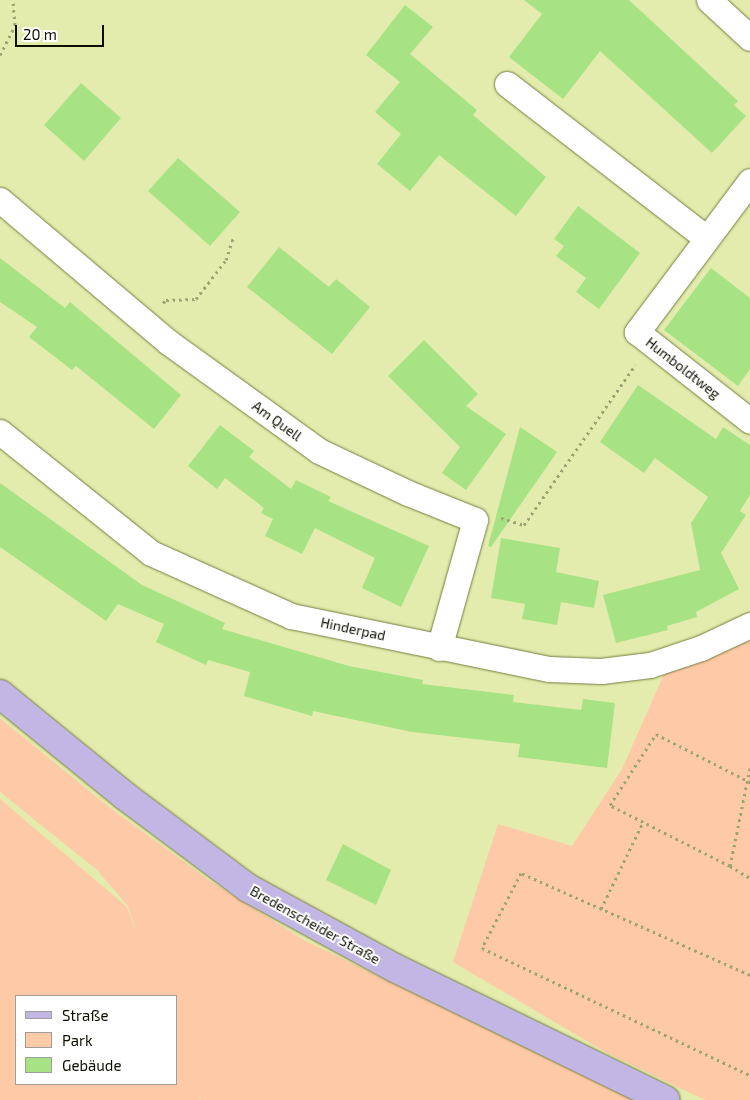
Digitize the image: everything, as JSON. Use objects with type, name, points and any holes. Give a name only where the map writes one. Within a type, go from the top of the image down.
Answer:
[{"type":"main road","name":"Bredenscheider Straße","points":[[0,694],[124,796],[248,888],[396,968],[666,1100]]},
{"type":"street","points":[[709,0],[750,38]]},
{"type":"street","points":[[507,84],[705,237]]},
{"type":"street","name":"Humboldtweg","points":[[750,181],[705,237],[638,332],[750,421]]},
{"type":"street","name":"Am Quell","points":[[0,200],[146,323],[319,452],[408,494],[475,520],[439,648]]},
{"type":"street","name":"Hinderpad","points":[[0,432],[151,553],[290,616],[549,669],[625,670],[701,648],[750,625]]},
{"type":"path","points":[[0,55],[14,25],[13,0]]},
{"type":"path","points":[[146,323],[166,300],[196,299],[226,260],[233,238]]},
{"type":"path","points":[[524,525],[633,368]]},
{"type":"path","points":[[750,782],[656,734],[610,805],[750,878]]},
{"type":"path","points":[[730,866],[746,780],[750,768]]},
{"type":"path","points":[[601,909],[643,822]]},
{"type":"path","points":[[750,975],[521,873],[482,948],[750,1075]]},
{"type":"green space","points":[[750,634],[750,1100],[705,1100],[607,1053],[453,962],[498,824],[572,846],[622,769],[664,674]]},
{"type":"green space","points":[[0,718],[110,808],[209,880],[304,940],[633,1100],[201,1100],[199,1097],[200,1100],[0,1100],[0,799],[127,907],[138,937],[128,906],[97,870],[0,792]]},
{"type":"building","points":[[524,0],[629,0],[738,101],[734,105],[746,116],[712,153],[600,51],[563,99],[509,57],[542,14]]},
{"type":"building","points":[[405,5],[433,27],[410,54],[477,110],[473,115],[546,177],[516,216],[439,155],[410,191],[377,164],[401,134],[375,112],[400,82],[366,55]]},
{"type":"building","points":[[81,83],[121,118],[84,161],[44,125]]},
{"type":"building","points":[[178,158],[240,212],[210,246],[148,191]]},
{"type":"building","points":[[578,206],[640,253],[599,309],[576,292],[586,278],[556,256],[564,246],[554,239]]},
{"type":"building","points":[[279,247],[329,287],[336,279],[370,307],[332,354],[247,287]]},
{"type":"building","points":[[0,258],[65,308],[70,302],[181,395],[154,429],[76,366],[72,370],[29,337],[37,327],[0,302]]},
{"type":"building","points":[[711,268],[750,298],[750,369],[738,386],[664,330]]},
{"type":"building","points":[[424,340],[478,394],[466,406],[506,434],[466,490],[442,473],[460,447],[388,376]]},
{"type":"building","points":[[638,385],[716,439],[723,427],[750,445],[750,495],[740,511],[746,515],[721,553],[739,589],[696,612],[697,617],[667,626],[668,630],[616,643],[603,595],[700,570],[691,523],[708,497],[655,458],[644,473],[600,442]]},
{"type":"building","points":[[220,425],[254,451],[249,457],[291,489],[296,480],[331,497],[328,501],[429,546],[401,607],[362,588],[375,558],[315,528],[302,554],[265,536],[273,519],[261,513],[264,508],[225,478],[217,489],[188,466]]},
{"type":"building","points":[[520,427],[557,452],[491,547],[488,546]]},
{"type":"building","points":[[0,483],[142,585],[225,623],[222,629],[349,666],[423,680],[422,684],[514,695],[513,702],[581,710],[583,699],[615,703],[607,768],[518,757],[520,744],[412,732],[313,711],[312,716],[244,696],[250,672],[208,660],[206,665],[156,642],[164,624],[118,604],[106,621],[0,547]]},
{"type":"building","points":[[501,538],[560,548],[556,572],[599,581],[594,608],[561,602],[557,625],[522,619],[525,604],[491,598]]},
{"type":"building","points":[[343,844],[391,870],[376,905],[326,880]]}]
